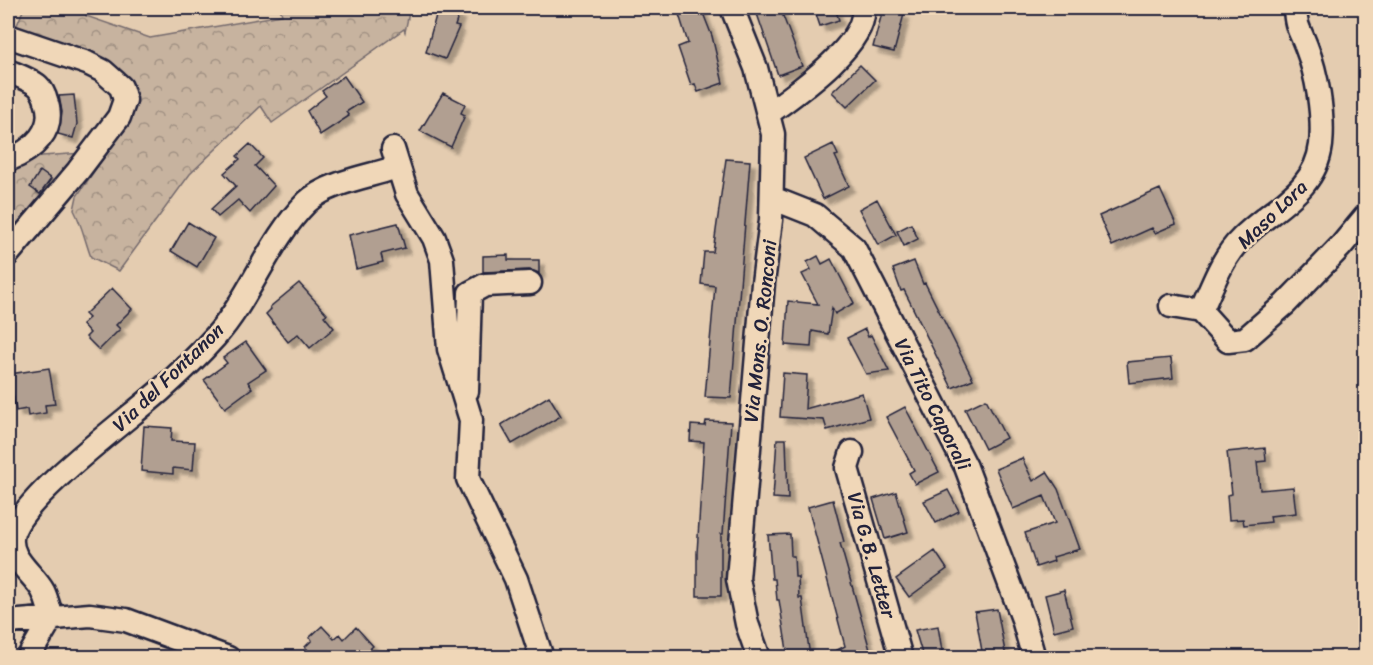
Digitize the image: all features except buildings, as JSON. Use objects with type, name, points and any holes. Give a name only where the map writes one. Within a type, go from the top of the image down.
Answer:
[{"type":"street","name":"Via Mons. O. Ronconi","points":[[732,8],[770,113],[773,134],[772,198],[738,579],[747,624],[759,657]]},
{"type":"street","points":[[770,113],[805,87],[836,58],[857,29],[863,14],[862,8]]},
{"type":"street","name":"Maso Lora","points":[[1201,311],[1216,277],[1240,239],[1265,220],[1315,172],[1321,144],[1319,100],[1306,46],[1296,29],[1295,8]]},
{"type":"street","points":[[8,36],[103,71],[121,87],[125,100],[119,117],[78,171],[8,254]]},
{"type":"street","points":[[8,71],[38,85],[45,98],[49,118],[48,126],[35,145],[8,160]]},
{"type":"street","name":"Via del Fontanon","points":[[52,617],[43,590],[23,568],[15,552],[13,534],[24,515],[54,481],[162,389],[216,336],[237,308],[268,255],[309,201],[326,190],[392,159],[407,194],[434,238],[442,260],[449,349],[460,390],[468,407]]},
{"type":"street","name":"Via Tito Caporali","points":[[772,198],[815,215],[854,248],[966,467],[1023,619],[1034,657]]},
{"type":"street","points":[[1171,306],[1201,311],[1228,341],[1245,339],[1316,273],[1365,216]]},
{"type":"street","points":[[530,283],[485,285],[470,293],[468,407],[471,420],[471,446],[468,478],[516,579],[542,657]]},
{"type":"street","name":"Via G.B. Letter","points":[[852,452],[847,468],[901,657]]},
{"type":"street","points":[[8,622],[90,615],[126,620],[228,657]]},
{"type":"street","points":[[28,657],[52,617]]},
{"type":"green space","points":[[24,8],[84,8],[86,16],[150,38],[282,15],[280,8],[410,8],[405,32],[404,29],[272,123],[261,106],[190,174],[119,271],[91,257],[74,210],[77,196],[133,115],[136,101],[17,35],[17,25]]},
{"type":"green space","points":[[82,153],[8,253],[8,171],[42,156]]}]
